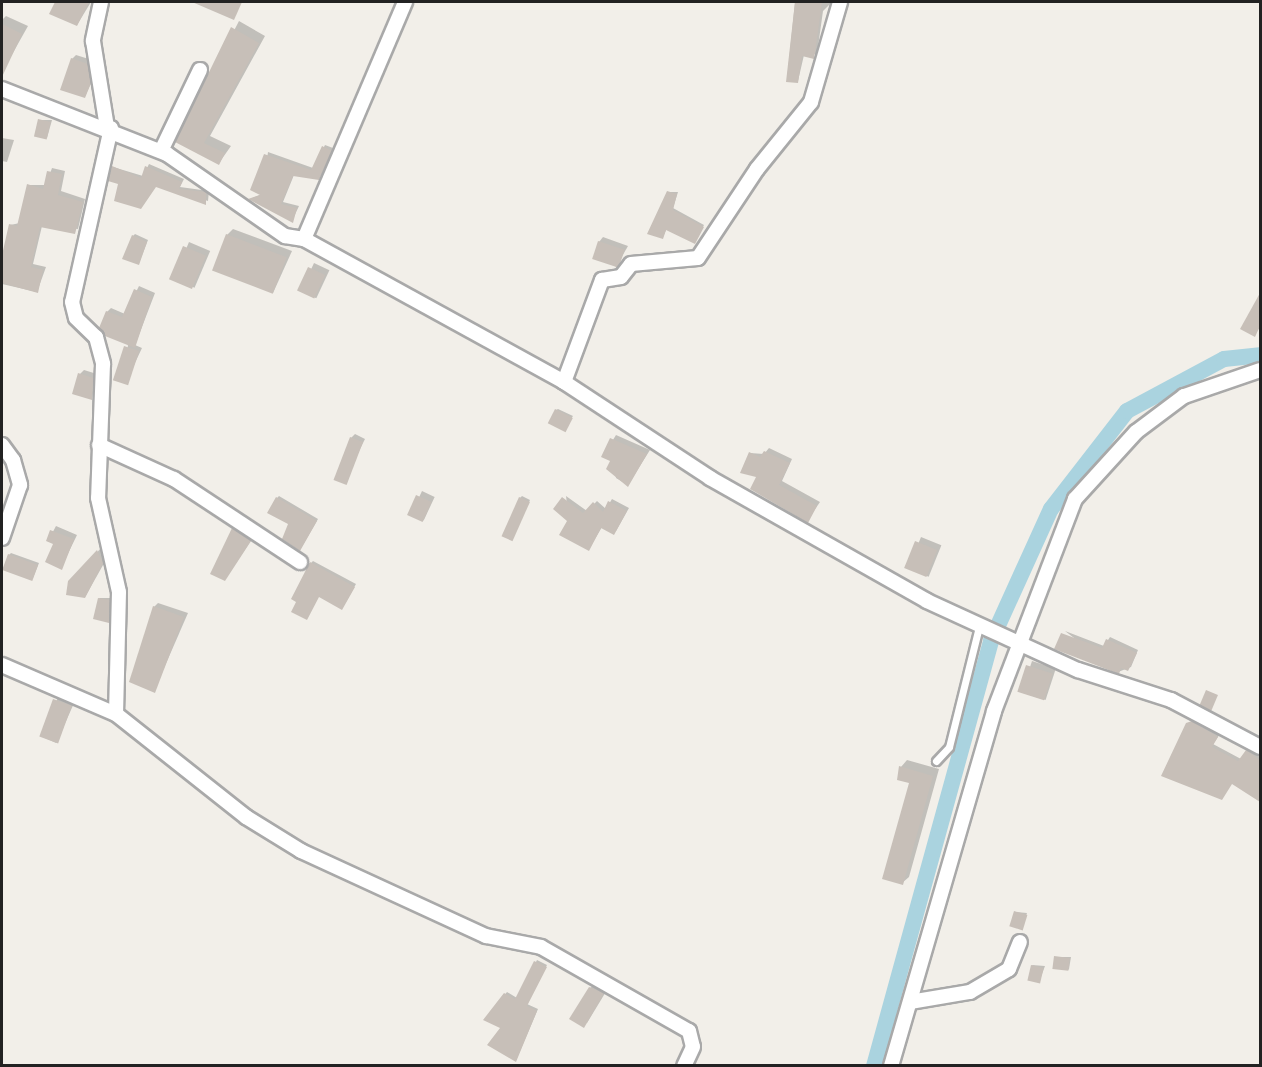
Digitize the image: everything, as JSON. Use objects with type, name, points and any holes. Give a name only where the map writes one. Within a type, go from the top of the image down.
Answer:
[{"type":"street","points":[[101,2],[93,41],[109,128],[72,302],[76,318],[101,347],[99,513],[120,614],[116,714]]},
{"type":"street","points":[[304,238],[405,2]]},
{"type":"street","points":[[564,382],[602,280],[621,278],[631,264],[698,258],[757,170],[811,102],[840,2]]},
{"type":"street","points":[[161,151],[200,70]]},
{"type":"street","points":[[2,89],[109,128],[161,151],[270,227],[304,238],[564,382],[710,478],[981,628],[1020,647],[1171,700],[1260,747]]},
{"type":"street","points":[[891,1065],[994,711],[1020,647],[1061,525],[1098,469],[1184,396],[1260,370]]},
{"type":"street","points":[[2,445],[13,460],[20,485],[2,538]]},
{"type":"street","points":[[99,445],[174,480],[300,562]]},
{"type":"street","points":[[2,665],[116,714],[246,817],[301,851],[486,936],[540,947],[689,1031],[693,1047],[684,1065]]},
{"type":"street","points":[[910,1002],[970,992],[1009,969],[1020,942]]},
{"type":"lane","points":[[936,761],[949,747],[981,628]]},
{"type":"building","points":[[55,2],[89,2],[77,26],[49,14]]},
{"type":"building","points":[[192,2],[242,2],[234,20]]},
{"type":"building","points":[[795,2],[822,2],[814,59],[802,56],[798,83],[786,82]]},
{"type":"building","points":[[2,24],[22,34],[2,77]]},
{"type":"building","points":[[231,27],[259,43],[204,143],[225,153],[219,165],[175,142]]},
{"type":"building","points":[[71,58],[88,64],[91,83],[85,98],[60,90]]},
{"type":"building","points":[[38,119],[51,122],[47,139],[34,137]]},
{"type":"building","points":[[322,146],[332,151],[319,180],[293,176],[281,204],[297,208],[293,223],[248,199],[260,195],[250,190],[264,154],[311,170]]},
{"type":"building","points":[[112,166],[141,178],[145,166],[182,182],[179,189],[206,192],[206,205],[156,187],[141,209],[114,201],[118,184],[108,181]]},
{"type":"building","points":[[47,171],[62,174],[58,195],[83,202],[75,234],[40,227],[31,267],[43,270],[38,293],[2,283],[2,255],[9,224],[17,226],[27,184],[43,189]]},
{"type":"building","points":[[667,191],[677,194],[673,210],[704,227],[695,244],[666,230],[663,239],[647,234]]},
{"type":"building","points":[[226,234],[287,257],[273,294],[212,270]]},
{"type":"building","points":[[132,235],[147,242],[139,265],[122,259]]},
{"type":"building","points":[[598,241],[625,250],[619,268],[592,259]]},
{"type":"building","points":[[183,246],[206,256],[192,289],[169,279]]},
{"type":"building","points":[[308,267],[325,275],[314,299],[297,291]]},
{"type":"building","points":[[134,289],[152,297],[135,348],[105,336],[99,328],[106,311],[122,317]]},
{"type":"building","points":[[1260,293],[1260,326],[1255,337],[1240,329]]},
{"type":"building","points":[[124,346],[139,351],[128,385],[113,380]]},
{"type":"building","points":[[78,373],[93,378],[92,400],[72,394]]},
{"type":"building","points":[[555,409],[573,418],[566,432],[548,423]]},
{"type":"building","points":[[350,437],[363,442],[347,485],[334,480]]},
{"type":"building","points":[[610,438],[647,454],[628,487],[606,469],[610,461],[601,457]]},
{"type":"building","points":[[764,451],[790,463],[779,485],[817,506],[808,523],[750,489],[756,477],[740,473],[749,452],[760,457]]},
{"type":"building","points":[[416,495],[432,502],[423,522],[407,515]]},
{"type":"building","points":[[276,497],[317,521],[300,551],[282,539],[288,524],[267,513]]},
{"type":"building","points":[[519,497],[530,502],[512,541],[502,536]]},
{"type":"building","points":[[562,497],[583,513],[593,502],[603,512],[608,501],[627,511],[614,535],[601,528],[589,551],[559,535],[567,521],[553,509]]},
{"type":"building","points":[[232,528],[251,541],[225,581],[210,574]]},
{"type":"building","points":[[50,530],[74,539],[62,570],[45,562],[53,544],[46,541]]},
{"type":"building","points":[[915,541],[937,550],[926,577],[904,568]]},
{"type":"building","points":[[97,550],[103,563],[85,598],[66,595],[68,581]]},
{"type":"building","points":[[8,554],[38,565],[32,581],[2,570]]},
{"type":"building","points":[[310,562],[355,587],[342,610],[319,597],[307,620],[291,612],[296,602],[291,599]]},
{"type":"building","points":[[98,598],[110,600],[109,623],[93,619]]},
{"type":"building","points":[[153,606],[184,617],[155,693],[129,682]]},
{"type":"building","points":[[1061,633],[1102,648],[1106,639],[1137,653],[1128,671],[1121,668],[1119,674],[1054,649]]},
{"type":"building","points":[[1026,665],[1053,674],[1044,700],[1017,692]]},
{"type":"building","points":[[1206,690],[1218,695],[1211,711],[1199,706]]},
{"type":"building","points":[[53,699],[72,706],[58,743],[39,737]]},
{"type":"building","points":[[1192,721],[1218,737],[1212,747],[1238,761],[1246,750],[1260,760],[1260,802],[1232,784],[1222,800],[1161,776],[1186,723]]},
{"type":"building","points":[[899,766],[933,776],[903,885],[882,879],[909,783],[897,780]]},
{"type":"building","points":[[1014,911],[1027,915],[1023,930],[1009,926]]},
{"type":"building","points":[[1054,956],[1070,958],[1068,971],[1052,969]]},
{"type":"building","points":[[534,961],[547,967],[527,1006],[537,1011],[516,1062],[487,1045],[500,1028],[483,1020],[504,993],[515,999]]},
{"type":"building","points":[[1031,965],[1044,968],[1040,984],[1027,981]]},
{"type":"building","points":[[589,987],[604,993],[584,1028],[569,1019]]},
{"type":"waterway","points":[[874,1066],[991,641],[1051,509],[1127,411],[1224,359],[1260,355]]}]
